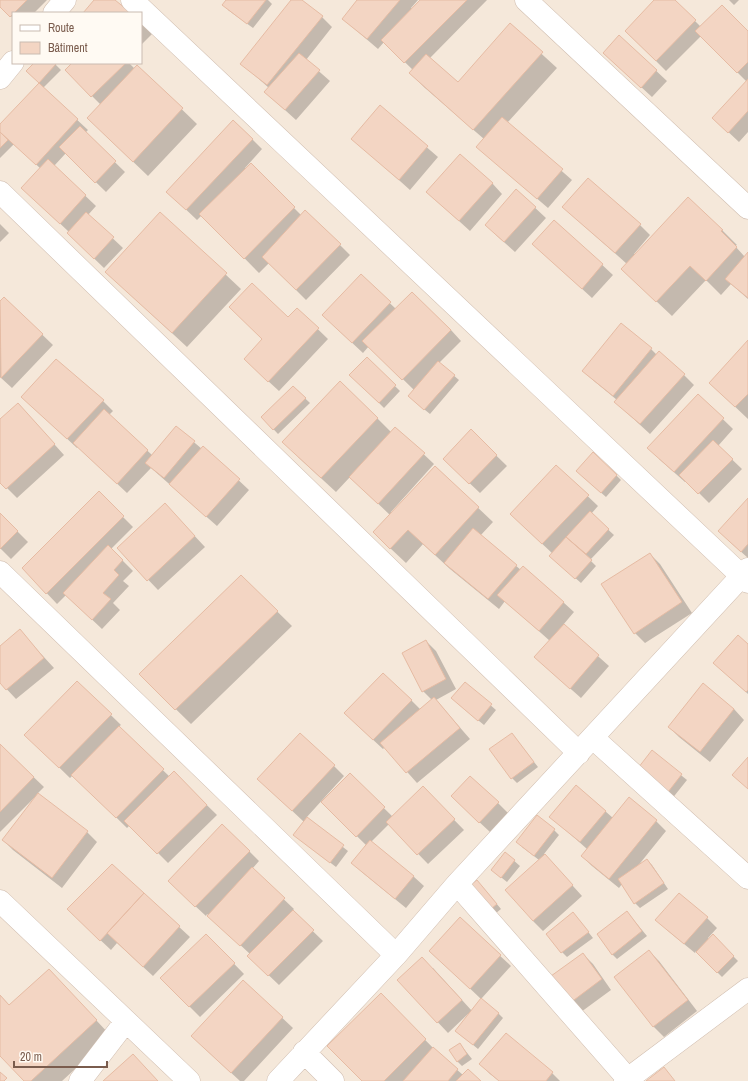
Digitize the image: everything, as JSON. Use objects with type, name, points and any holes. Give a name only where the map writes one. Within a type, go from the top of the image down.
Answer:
[{"type":"street","points":[[55,12],[65,0]]},
{"type":"street","points":[[132,0],[746,576],[456,884],[396,954],[278,1081]]},
{"type":"street","points":[[526,0],[748,208]]},
{"type":"street","points":[[0,78],[12,63]]},
{"type":"street","points":[[0,192],[586,746],[748,878]]},
{"type":"street","points":[[0,572],[396,954]]},
{"type":"street","points":[[456,884],[627,1080],[748,989]]},
{"type":"street","points":[[0,901],[189,1081]]},
{"type":"street","points":[[80,1081],[126,1021]]},
{"type":"street","points":[[304,1052],[333,1081]]},
{"type":"shaded area","points":[[0,0],[748,0],[748,1081],[0,1081]]},
{"type":"building","points":[[0,0],[27,0],[15,12],[12,12],[10,17],[0,7]]},
{"type":"building","points":[[94,0],[115,0],[130,12],[84,12]]},
{"type":"building","points":[[226,0],[266,0],[247,24],[222,5]]},
{"type":"building","points":[[291,0],[302,0],[323,16],[267,85],[240,64]]},
{"type":"building","points":[[357,0],[400,0],[367,39],[342,19]]},
{"type":"building","points":[[420,0],[467,0],[404,63],[381,40]]},
{"type":"building","points":[[654,0],[675,0],[696,20],[656,61],[625,31]]},
{"type":"building","points":[[722,5],[748,31],[748,62],[737,73],[695,31]]},
{"type":"building","points":[[510,23],[543,52],[473,130],[409,73],[426,54],[458,82]]},
{"type":"building","points":[[619,35],[657,70],[641,88],[603,53]]},
{"type":"building","points":[[299,53],[320,70],[285,110],[264,92]]},
{"type":"building","points":[[33,64],[56,64],[39,83],[26,71]]},
{"type":"building","points":[[71,64],[125,64],[91,97],[65,70]]},
{"type":"building","points":[[137,65],[183,108],[133,162],[87,118]]},
{"type":"building","points":[[748,79],[748,111],[728,133],[712,118]]},
{"type":"building","points":[[39,83],[78,119],[36,165],[0,132],[0,124]]},
{"type":"building","points":[[380,105],[428,146],[399,180],[351,139]]},
{"type":"building","points":[[502,117],[563,169],[537,199],[476,147]]},
{"type":"building","points":[[233,120],[253,139],[186,210],[166,192]]},
{"type":"building","points":[[80,126],[116,161],[95,183],[59,147]]},
{"type":"building","points":[[0,132],[8,140],[0,148]]},
{"type":"building","points":[[460,154],[493,183],[459,221],[426,192]]},
{"type":"building","points":[[48,159],[86,195],[60,224],[21,188]]},
{"type":"building","points":[[251,163],[295,207],[244,259],[199,214]]},
{"type":"building","points":[[588,178],[641,224],[615,253],[562,207]]},
{"type":"building","points":[[516,189],[536,207],[504,242],[485,225]]},
{"type":"building","points":[[688,197],[723,230],[721,231],[737,247],[706,281],[690,266],[656,302],[621,269]]},
{"type":"building","points":[[305,210],[341,244],[296,290],[262,257]]},
{"type":"building","points":[[86,212],[114,237],[94,259],[67,233]]},
{"type":"building","points":[[160,212],[227,273],[172,333],[105,272]]},
{"type":"building","points":[[554,220],[603,264],[582,289],[532,244]]},
{"type":"building","points":[[748,252],[748,298],[725,279]]},
{"type":"building","points":[[361,274],[391,302],[352,343],[322,315]]},
{"type":"building","points":[[252,283],[288,317],[297,308],[319,328],[268,382],[244,359],[262,339],[229,307]]},
{"type":"building","points":[[412,292],[451,330],[402,380],[362,341]]},
{"type":"building","points":[[4,297],[43,334],[1,378],[0,301]]},
{"type":"building","points":[[621,323],[652,348],[613,396],[582,371]]},
{"type":"building","points":[[748,340],[748,394],[735,407],[709,383]]},
{"type":"building","points":[[659,351],[685,374],[640,424],[614,402]]},
{"type":"building","points":[[367,357],[396,385],[379,403],[349,375]]},
{"type":"building","points":[[56,359],[104,400],[67,439],[21,397]]},
{"type":"building","points":[[438,361],[455,375],[424,410],[408,396]]},
{"type":"building","points":[[340,381],[378,418],[321,478],[282,442]]},
{"type":"building","points":[[293,386],[306,398],[273,430],[261,417]]},
{"type":"building","points":[[698,394],[724,418],[674,472],[647,448]]},
{"type":"building","points":[[18,403],[55,444],[6,489],[0,483],[0,419]]},
{"type":"building","points":[[104,409],[148,450],[117,484],[73,443]]},
{"type":"building","points":[[176,426],[195,441],[164,478],[145,463]]},
{"type":"building","points":[[395,427],[425,453],[378,504],[349,477]]},
{"type":"building","points":[[471,429],[497,455],[469,484],[443,459]]},
{"type":"building","points":[[713,440],[733,459],[698,494],[679,475]]},
{"type":"building","points":[[203,446],[240,479],[206,517],[169,484]]},
{"type":"building","points":[[593,452],[617,475],[601,493],[576,471]]},
{"type":"building","points":[[556,465],[589,495],[542,544],[510,514]]},
{"type":"building","points":[[435,466],[479,507],[435,555],[408,530],[390,549],[373,532]]},
{"type":"building","points":[[99,491],[124,516],[46,594],[22,568]]},
{"type":"building","points":[[748,498],[748,544],[741,552],[718,531]]},
{"type":"building","points":[[165,503],[195,536],[147,581],[117,548]]},
{"type":"building","points":[[590,511],[609,529],[586,554],[566,537]]},
{"type":"building","points":[[0,513],[18,531],[0,549]]},
{"type":"building","points":[[473,528],[517,565],[488,599],[444,563]]},
{"type":"building","points":[[566,537],[592,560],[575,579],[549,556]]},
{"type":"building","points":[[108,545],[123,560],[114,570],[119,575],[103,593],[111,599],[92,620],[63,593]]},
{"type":"building","points":[[650,553],[682,602],[634,634],[601,584]]},
{"type":"building","points":[[523,566],[564,602],[539,631],[497,595]]},
{"type":"building","points":[[241,575],[278,611],[175,710],[139,674]]},
{"type":"building","points":[[564,624],[599,655],[570,689],[534,657]]},
{"type":"building","points":[[20,629],[44,658],[6,690],[0,683],[0,646]]},
{"type":"building","points":[[738,635],[748,644],[748,690],[746,692],[713,663]]},
{"type":"building","points":[[426,640],[446,679],[422,692],[402,653]]},
{"type":"building","points":[[383,673],[412,700],[373,740],[344,713]]},
{"type":"building","points":[[77,681],[112,714],[59,768],[24,735]]},
{"type":"building","points":[[465,682],[492,704],[478,721],[451,698]]},
{"type":"building","points":[[703,683],[734,709],[700,752],[668,727]]},
{"type":"building","points":[[434,697],[460,728],[406,773],[380,743]]},
{"type":"building","points":[[119,726],[164,769],[116,818],[71,775]]},
{"type":"building","points":[[300,733],[335,765],[292,811],[257,779]]},
{"type":"building","points":[[512,733],[534,762],[511,779],[489,749]]},
{"type":"building","points":[[0,744],[34,777],[0,812]]},
{"type":"building","points":[[652,750],[682,774],[665,796],[635,772]]},
{"type":"building","points":[[748,757],[748,789],[732,775]]},
{"type":"building","points":[[174,771],[207,805],[157,854],[124,821]]},
{"type":"building","points":[[350,773],[385,807],[356,837],[321,802]]},
{"type":"building","points":[[470,776],[499,802],[479,823],[451,796]]},
{"type":"building","points":[[576,785],[606,811],[580,842],[549,817]]},
{"type":"building","points":[[423,786],[455,819],[417,855],[386,822]]},
{"type":"building","points":[[38,793],[88,831],[52,878],[2,840]]},
{"type":"building","points":[[629,797],[657,820],[609,879],[581,856]]},
{"type":"building","points":[[537,815],[555,829],[534,856],[516,842]]},
{"type":"building","points":[[307,817],[344,845],[330,863],[293,835]]},
{"type":"building","points":[[222,824],[250,851],[195,907],[168,881]]},
{"type":"building","points":[[370,840],[414,876],[395,899],[351,863]]},
{"type":"building","points":[[505,852],[515,860],[501,878],[491,870]]},
{"type":"building","points":[[545,854],[573,885],[533,921],[505,890]]},
{"type":"building","points":[[647,859],[664,883],[634,904],[618,879]]},
{"type":"building","points":[[112,864],[144,893],[100,941],[67,909]]},
{"type":"building","points":[[252,867],[285,898],[240,946],[207,916]]},
{"type":"building","points":[[477,880],[497,904],[485,914],[464,890]]},
{"type":"building","points":[[144,893],[180,926],[143,967],[107,933]]},
{"type":"building","points":[[679,893],[708,917],[684,944],[655,920]]},
{"type":"building","points":[[293,910],[314,930],[268,976],[247,956]]},
{"type":"building","points":[[627,911],[642,931],[612,955],[597,934]]},
{"type":"building","points":[[573,912],[589,932],[561,953],[546,934]]},
{"type":"building","points":[[460,917],[501,955],[470,989],[429,951]]},
{"type":"building","points":[[206,934],[235,963],[189,1007],[160,978]]},
{"type":"building","points":[[713,934],[734,956],[717,973],[696,952]]},
{"type":"building","points":[[649,950],[688,1000],[653,1027],[614,977]]},
{"type":"building","points":[[583,953],[602,979],[570,1003],[551,976]]},
{"type":"building","points":[[422,957],[462,1000],[437,1023],[397,980]]},
{"type":"building","points":[[49,969],[97,1020],[31,1081],[24,1081],[0,1056],[0,995],[9,1005]]},
{"type":"building","points":[[243,980],[283,1017],[231,1073],[191,1036]]},
{"type":"building","points":[[381,993],[426,1039],[384,1081],[362,1081],[327,1046]]},
{"type":"building","points":[[481,998],[499,1013],[473,1045],[455,1031]]},
{"type":"building","points":[[506,1033],[553,1072],[546,1081],[499,1081],[479,1064]]},
{"type":"building","points":[[460,1043],[467,1054],[457,1062],[449,1050]]},
{"type":"building","points":[[433,1047],[458,1069],[448,1081],[403,1081]]},
{"type":"building","points":[[133,1054],[158,1081],[103,1081]]},
{"type":"building","points":[[664,1067],[675,1081],[646,1081]]},
{"type":"building","points":[[468,1069],[481,1081],[456,1081]]},
{"type":"building","points":[[0,1072],[7,1078],[4,1081],[0,1081]]}]
